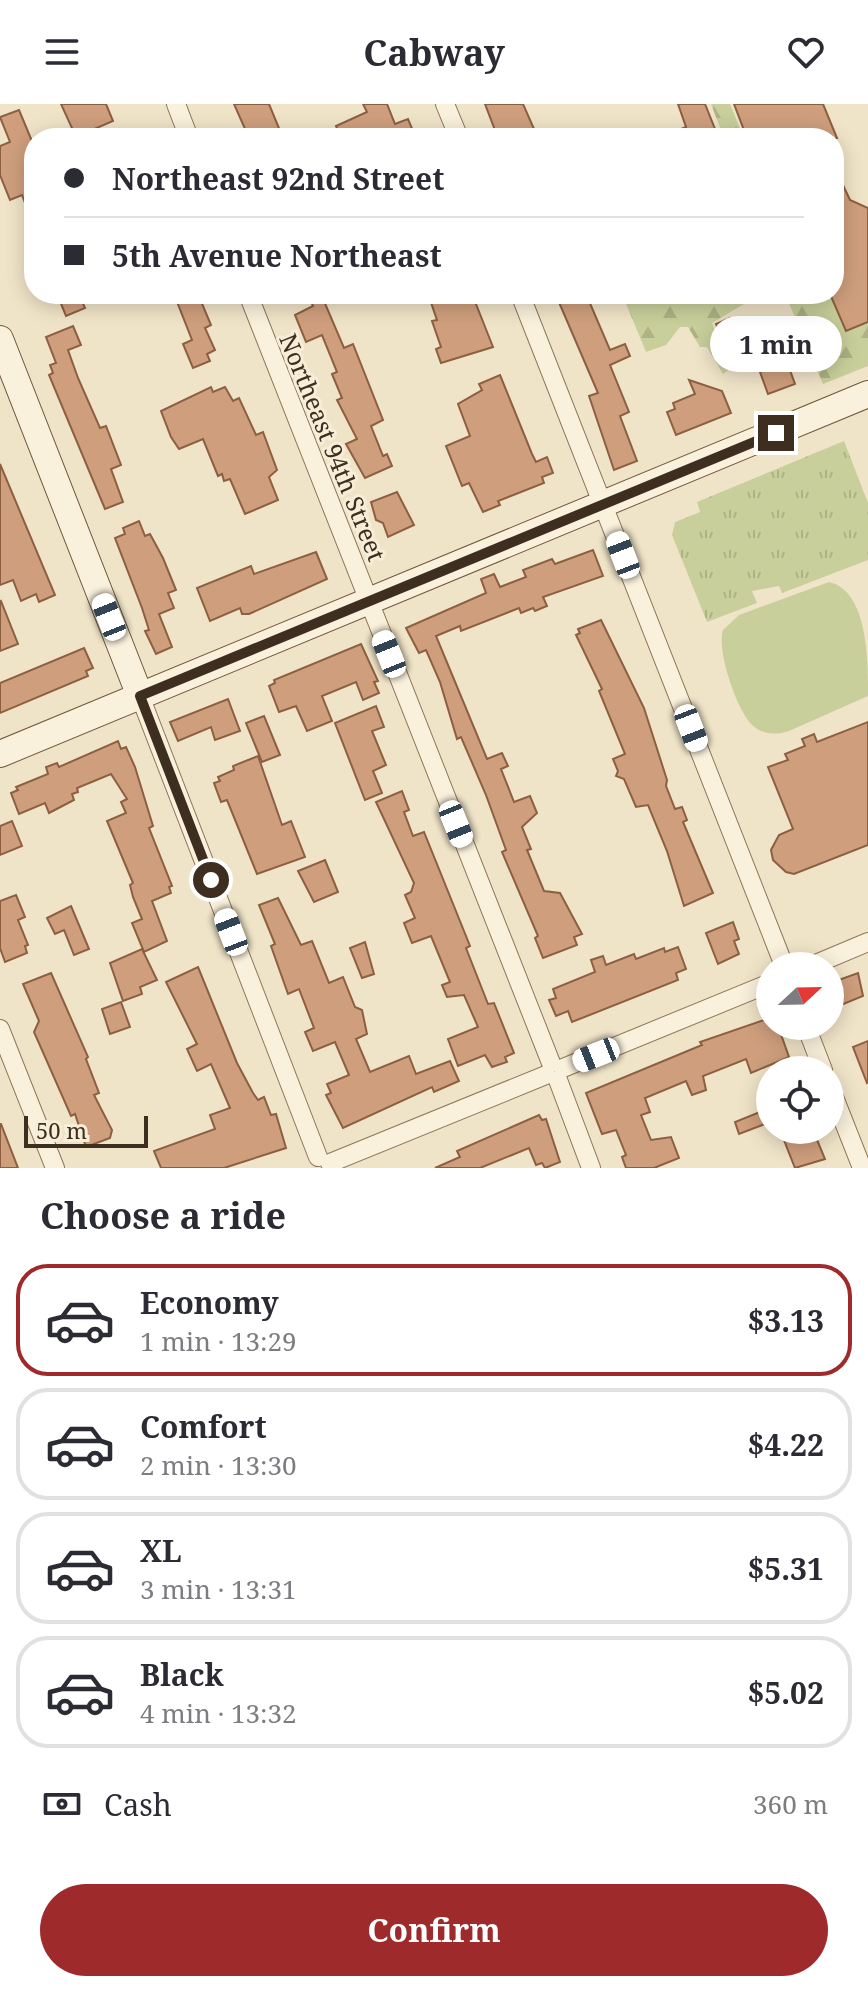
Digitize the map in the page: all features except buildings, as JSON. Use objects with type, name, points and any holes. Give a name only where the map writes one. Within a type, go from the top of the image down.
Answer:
[{"type":"main road","points":[[0,339],[140,696]]},
{"type":"main road","points":[[0,754],[868,394]]},
{"type":"street","points":[[176,104],[185,128]]},
{"type":"street","points":[[445,104],[455,128]]},
{"type":"street","name":"Northeast 94th Street","points":[[252,304],[591,1168]]},
{"type":"street","points":[[524,304],[780,952]]},
{"type":"street","points":[[140,696],[322,1164],[756,989]]},
{"type":"street","points":[[844,952],[868,942]]},
{"type":"street","points":[[0,1029],[55,1168]]},
{"type":"street","points":[[844,1122],[862,1168]]},
{"type":"green space","points":[[711,104],[730,104],[740,128],[720,128]]},
{"type":"green space","points":[[626,304],[744,304],[712,323],[730,369],[723,374],[707,347],[700,347],[688,327],[680,327],[666,345],[646,352]]},
{"type":"green space","points":[[789,304],[834,304],[846,331],[868,322],[868,366],[823,384]]},
{"type":"green space","points":[[844,441],[868,503],[868,560],[782,593],[779,586],[752,591],[757,603],[707,622],[672,535],[675,522],[700,512],[697,502]]},
{"type":"green space","points":[[829,582],[842,588],[852,599],[858,613],[866,646],[868,696],[789,731],[775,734],[761,731],[747,719],[735,694],[722,651],[723,630],[739,615]]},
{"type":"route","points":[[211,880],[140,696],[776,433]]}]
